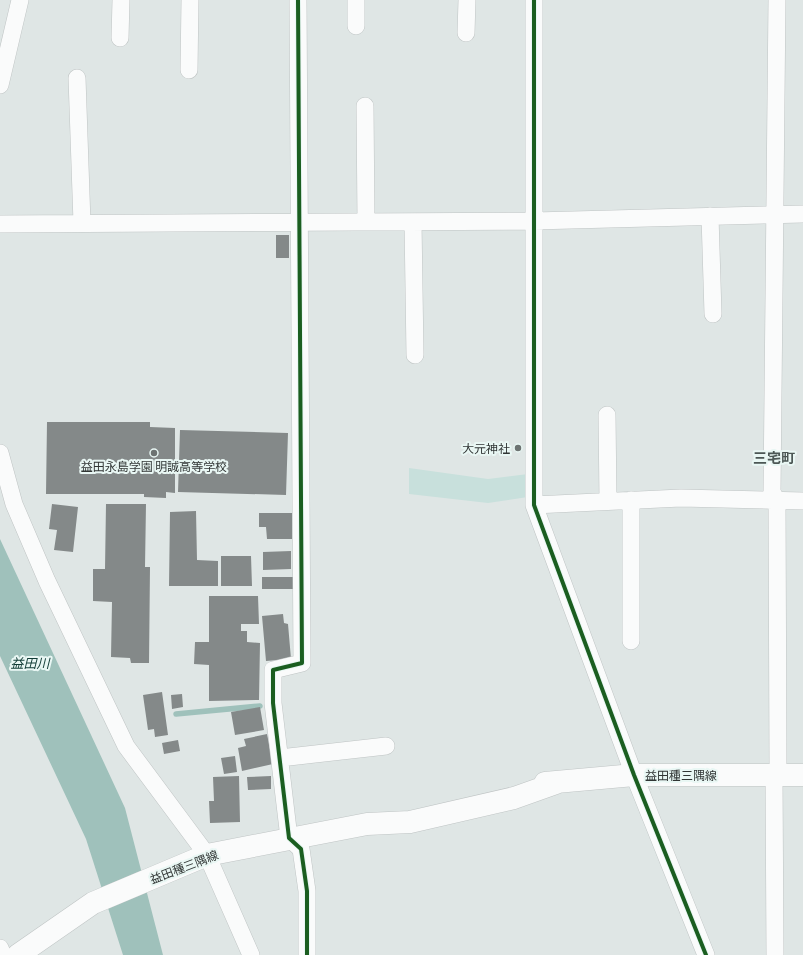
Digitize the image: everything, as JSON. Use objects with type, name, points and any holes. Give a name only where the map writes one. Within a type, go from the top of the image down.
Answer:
[{"type":"main road","name":"益田種三隅線","points":[[18,955],[93,903],[207,855],[367,824],[408,811],[513,787],[634,775],[803,775]]},
{"type":"street","points":[[0,85],[20,0]]},
{"type":"street","points":[[120,38],[121,0]]},
{"type":"street","points":[[189,70],[190,0]]},
{"type":"street","points":[[298,0],[302,664],[273,670],[273,703],[289,838],[301,849],[307,890],[307,955]]},
{"type":"street","points":[[356,0],[356,26]]},
{"type":"street","points":[[466,33],[467,0]]},
{"type":"street","points":[[534,0],[534,504],[634,775],[706,955]]},
{"type":"street","points":[[775,955],[774,775],[778,767],[777,501],[772,492],[777,0]]},
{"type":"street","points":[[77,78],[82,223]]},
{"type":"street","points":[[365,106],[366,222]]},
{"type":"street","points":[[0,224],[534,221],[803,214]]},
{"type":"street","points":[[710,216],[714,314]]},
{"type":"street","points":[[413,222],[415,355]]},
{"type":"street","points":[[607,415],[608,501]]},
{"type":"street","points":[[0,453],[14,504],[47,580],[126,746],[207,855],[251,955]]},
{"type":"street","points":[[534,504],[681,498],[803,501]]},
{"type":"street","points":[[630,500],[631,641]]},
{"type":"street","points":[[280,758],[386,746]]},
{"type":"street","points":[[0,948],[3,955]]},
{"type":"shaded area","points":[[409,468],[488,479],[528,474],[528,497],[488,503],[409,494]]},
{"type":"water","name":"益田川","points":[[0,539],[125,808],[163,955],[123,955],[86,839],[0,656]]},
{"type":"building","points":[[276,235],[289,235],[289,258],[276,258]]},
{"type":"building","points":[[47,422],[150,422],[150,427],[175,428],[175,493],[166,492],[166,498],[144,497],[144,494],[46,494]]},
{"type":"building","points":[[180,430],[288,433],[286,495],[178,492]]},
{"type":"building","points":[[52,504],[78,507],[73,552],[54,550],[57,530],[49,529]]},
{"type":"building","points":[[106,504],[146,504],[145,567],[150,567],[149,663],[131,663],[130,658],[111,657],[112,602],[93,601],[93,569],[105,569]]},
{"type":"building","points":[[196,511],[197,560],[218,561],[218,586],[169,586],[170,512]]},
{"type":"building","points":[[259,513],[292,513],[292,539],[267,539],[266,527],[259,527]]},
{"type":"building","points":[[291,551],[291,569],[263,570],[263,552]]},
{"type":"building","points":[[221,556],[251,556],[252,586],[221,586]]},
{"type":"building","points":[[262,577],[293,577],[293,589],[262,589]]},
{"type":"building","points":[[209,596],[258,596],[259,624],[241,624],[241,631],[247,631],[247,642],[260,643],[259,700],[209,701],[209,665],[194,664],[195,642],[209,642]]},
{"type":"building","points":[[283,614],[284,623],[288,624],[291,659],[266,661],[262,616]]},
{"type":"building","points":[[162,692],[168,735],[155,737],[154,729],[148,730],[143,695]]},
{"type":"building","points":[[182,694],[183,707],[172,709],[171,695]]},
{"type":"building","points":[[260,707],[264,730],[235,735],[231,712]]},
{"type":"building","points":[[267,734],[273,764],[242,771],[238,748],[246,746],[244,739]]},
{"type":"building","points":[[178,740],[180,751],[164,754],[162,743]]},
{"type":"building","points":[[235,756],[237,772],[224,774],[221,758]]},
{"type":"building","points":[[239,776],[240,822],[210,823],[209,801],[214,801],[213,777]]},
{"type":"building","points":[[271,776],[271,789],[248,790],[247,777]]},
{"type":"waterway","points":[[176,714],[260,706]]},
{"type":"cycle path","points":[[298,0],[302,663],[273,670],[273,703],[289,838],[301,849],[307,891],[307,955]]},
{"type":"cycle path","points":[[534,0],[534,505],[634,775],[706,955]]},
{"type":"place","name":"大元神社","points":[[518,448]]},
{"type":"place","name":"益田永島学園 明誠高等学校","points":[[154,453]]},
{"type":"district","name":"三宅町","points":[[774,458]]}]
